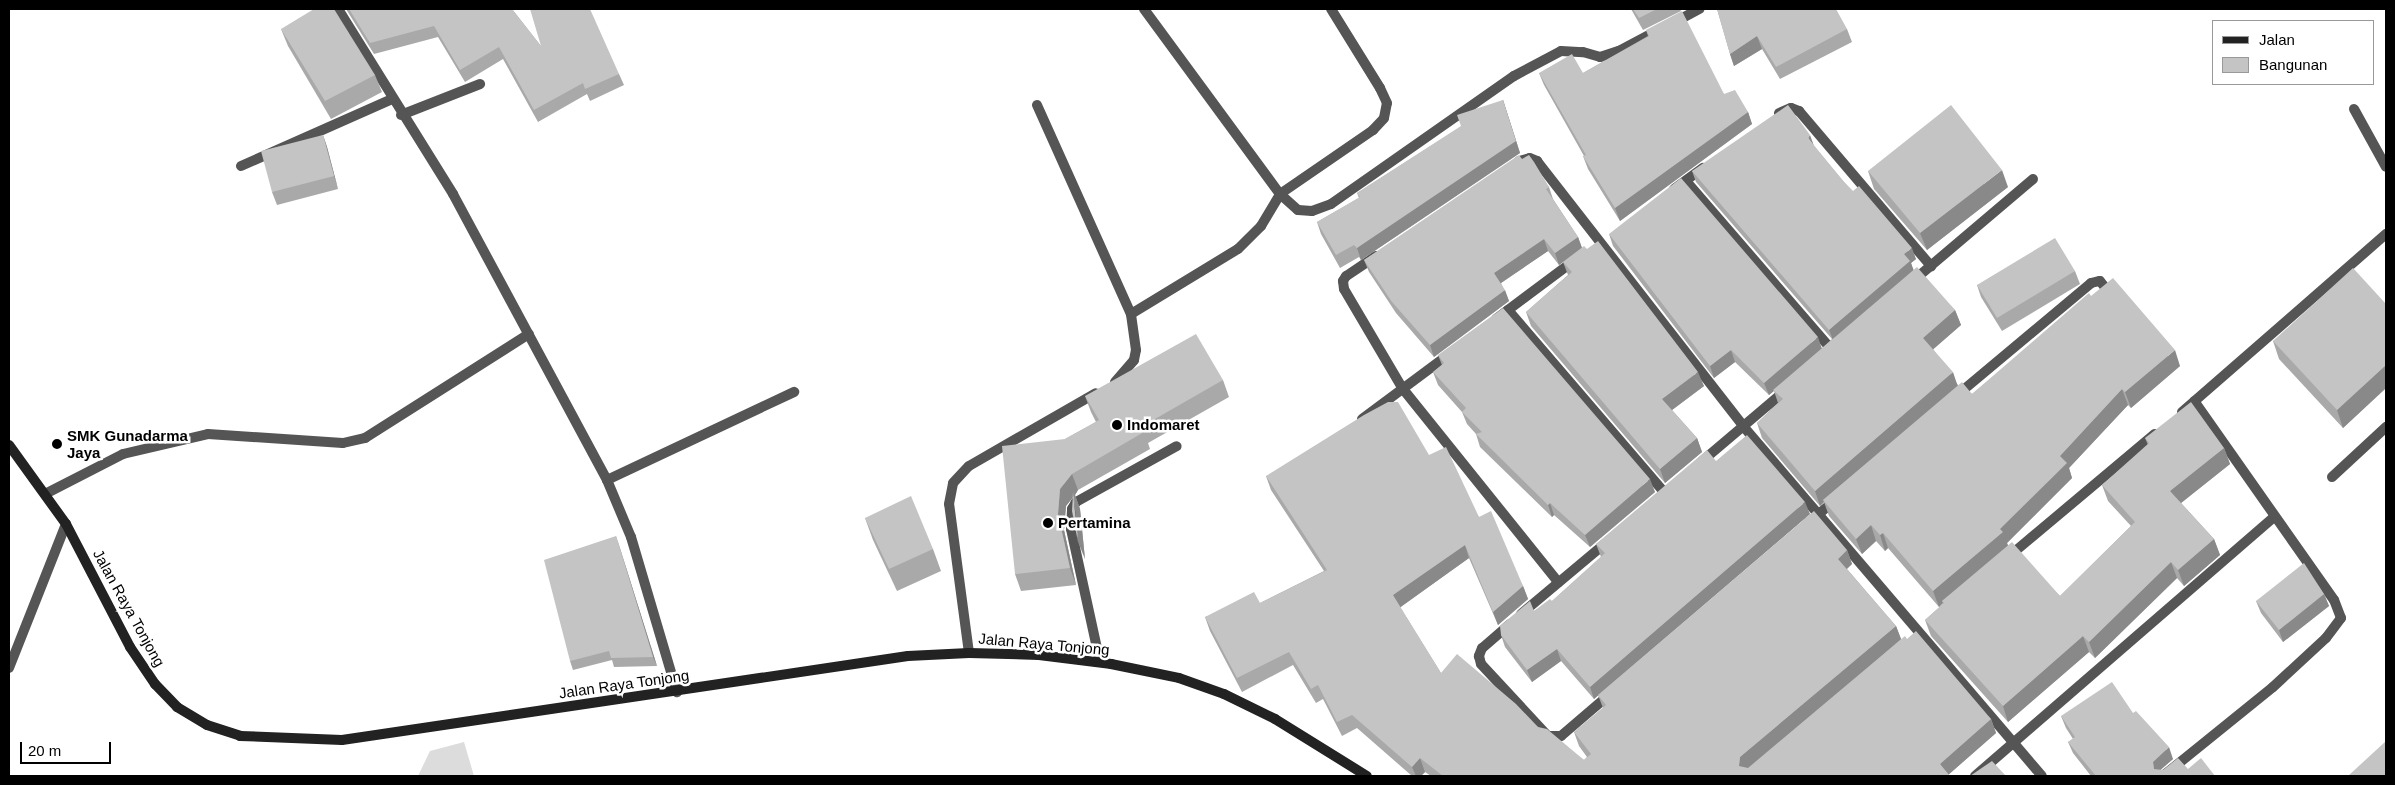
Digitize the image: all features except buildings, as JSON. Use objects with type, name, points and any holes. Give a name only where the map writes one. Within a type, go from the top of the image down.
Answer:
[{"type":"main road","name":"Jalan Raya Tonjong","points":[[9,445],[66,524],[130,647],[155,684],[177,707],[199,721],[240,736],[342,740],[677,692],[908,656],[968,653],[1039,655],[1100,662],[1178,678],[1224,694],[1275,719],[1355,772],[1367,776]]},
{"type":"street","points":[[338,9],[401,115],[453,194],[607,480],[631,537],[677,692]]},
{"type":"street","points":[[1144,9],[1280,194],[1298,210],[1312,211],[1331,204],[1514,76],[1562,51],[1600,57],[1620,52],[1698,9]]},
{"type":"street","points":[[1131,314],[1238,250],[1261,226],[1280,194],[1373,130],[1384,118],[1387,103],[1380,88],[1331,9]]},
{"type":"street","points":[[401,115],[480,84]]},
{"type":"street","points":[[241,166],[392,99]]},
{"type":"street","points":[[968,653],[949,504],[953,482],[969,466],[1122,376],[1130,367],[1136,350],[1131,314],[1037,105]]},
{"type":"street","points":[[1766,122],[1783,110],[1791,108],[1799,111],[1931,266]]},
{"type":"street","points":[[2354,109],[2386,167]]},
{"type":"street","points":[[1513,165],[1530,158],[1537,161],[1597,244],[1743,426],[2042,776]]},
{"type":"street","points":[[1666,195],[1710,163]]},
{"type":"street","points":[[1903,290],[2033,179]]},
{"type":"street","points":[[1686,181],[1832,350]]},
{"type":"street","points":[[1995,568],[2168,424],[2386,234]]},
{"type":"street","points":[[1486,326],[1597,244]]},
{"type":"street","points":[[1388,248],[1343,281],[1344,289],[1403,389],[1558,582]]},
{"type":"street","points":[[1947,404],[2091,283],[2100,281],[2110,294]]},
{"type":"street","points":[[1508,310],[1664,493]]},
{"type":"street","points":[[46,494],[123,454],[208,434],[343,443],[365,438],[528,334]]},
{"type":"street","points":[[1354,424],[1463,344]]},
{"type":"street","points":[[1693,469],[1795,382]]},
{"type":"street","points":[[607,480],[794,392]]},
{"type":"street","points":[[2163,776],[2273,687],[2326,638],[2341,618],[2334,600],[2194,401]]},
{"type":"street","points":[[2332,477],[2386,426]]},
{"type":"street","points":[[1100,662],[1071,529],[1072,509],[1076,502],[1177,446]]},
{"type":"street","points":[[1795,534],[1841,494]]},
{"type":"street","points":[[1975,776],[2274,517]]},
{"type":"street","points":[[9,668],[66,524]]},
{"type":"street","points":[[1619,531],[1482,648],[1479,656],[1481,664],[1548,736],[1555,738],[1622,684]]},
{"type":"shaded area","points":[[464,742],[474,776],[418,776],[430,751]]},
{"type":"place","name":"Indomaret","points":[[1117,425]]},
{"type":"place","name":"SMK Gunadarma Jaya","points":[[57,444]]},
{"type":"place","name":"Pertamina","points":[[1048,523]]}]
